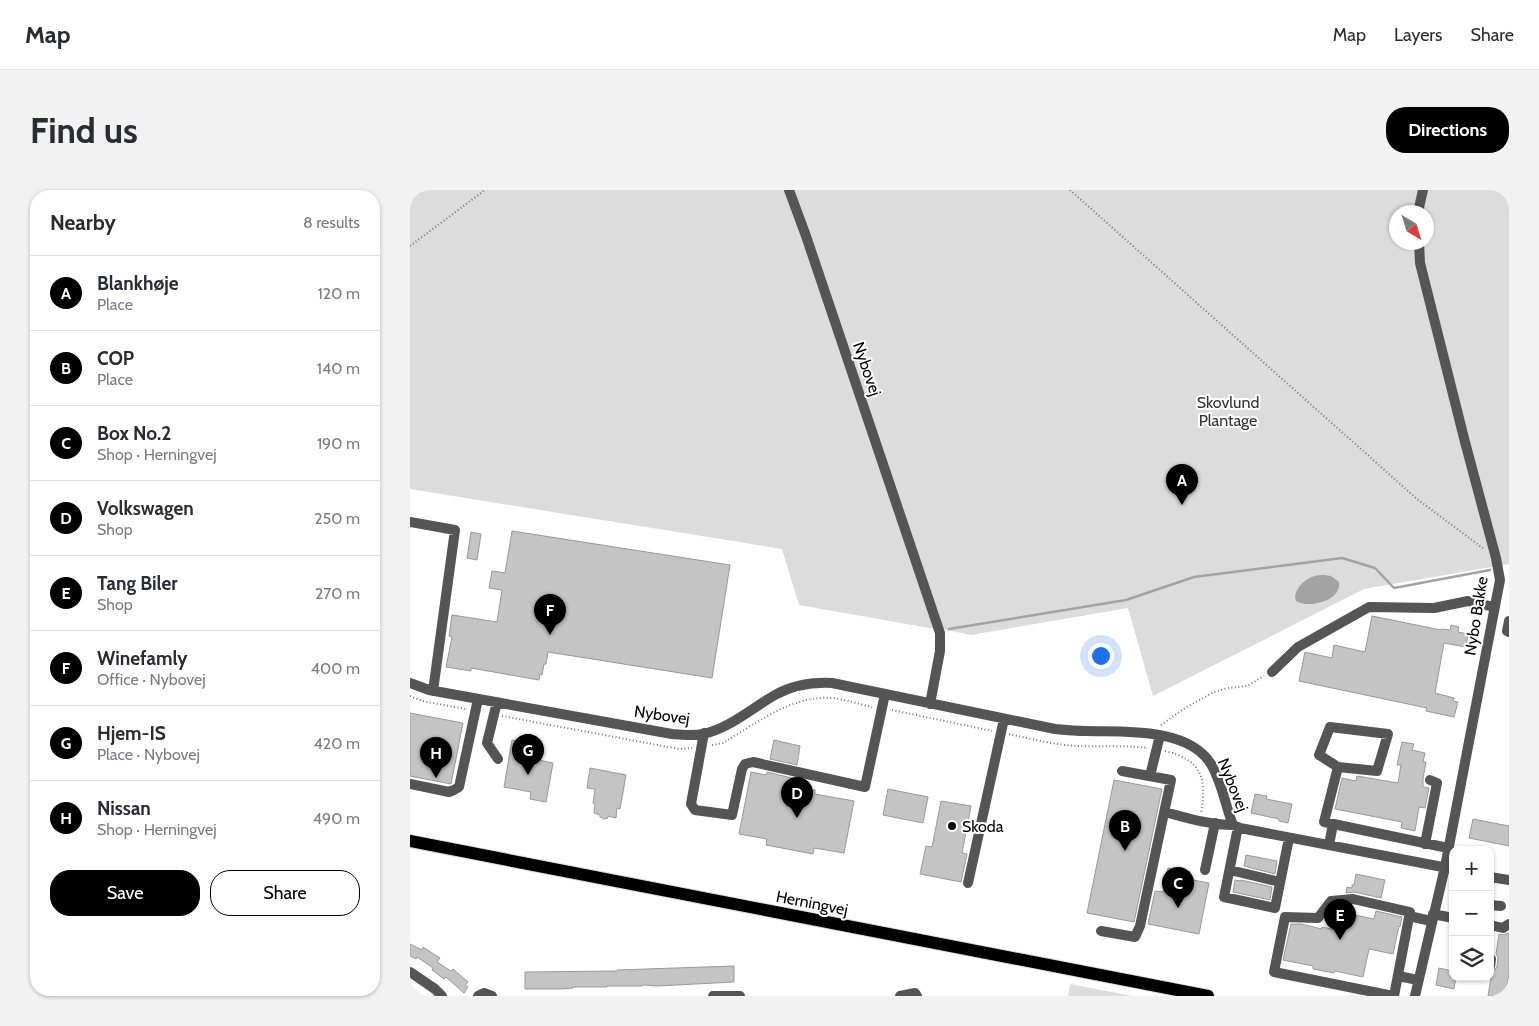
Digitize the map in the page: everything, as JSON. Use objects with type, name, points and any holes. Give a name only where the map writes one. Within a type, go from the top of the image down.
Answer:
[{"type":"main road","name":"Herningvej","points":[[410,841],[1208,996]]},
{"type":"street","name":"Nybovej","points":[[789,190],[810,246],[940,634],[940,651],[930,704]]},
{"type":"street","points":[[1420,205],[1423,190]]},
{"type":"street","name":"Nybo Bakke","points":[[1415,996],[1432,918],[1449,868],[1448,848],[1494,607],[1504,579],[1496,558],[1465,442],[1420,263],[1419,250]]},
{"type":"street","points":[[410,522],[456,530],[433,691]]},
{"type":"street","points":[[1272,672],[1298,646],[1368,607],[1434,608],[1468,601],[1494,607]]},
{"type":"street","points":[[1509,621],[1507,631],[1509,632]]},
{"type":"street","name":"Nybovej","points":[[410,683],[433,691],[672,734],[704,734],[738,718],[774,695],[794,687],[818,682],[832,683],[1055,729],[1132,732],[1157,735],[1194,746],[1210,762],[1236,826],[1289,838],[1449,868]]},
{"type":"street","points":[[704,734],[692,804],[695,810],[732,815],[742,769],[745,764],[753,762],[865,787],[885,694]]},
{"type":"street","points":[[410,784],[449,792],[459,787],[478,699]]},
{"type":"street","points":[[497,702],[487,743],[498,760]]},
{"type":"street","points":[[968,884],[1004,719]]},
{"type":"street","points":[[1330,727],[1388,734],[1377,771],[1338,767],[1319,755],[1330,727]]},
{"type":"street","points":[[1150,776],[1157,735]]},
{"type":"street","points":[[1338,767],[1324,822],[1448,848]]},
{"type":"street","points":[[1101,931],[1135,937],[1140,926],[1171,780],[1122,771]]},
{"type":"street","points":[[1425,844],[1437,782],[1430,780]]},
{"type":"street","points":[[1165,812],[1200,821],[1236,826],[1224,897],[1275,908],[1289,838]]},
{"type":"street","points":[[1205,870],[1215,823]]},
{"type":"street","points":[[1330,846],[1333,824]]},
{"type":"street","points":[[1230,870],[1280,882]]},
{"type":"street","points":[[1494,878],[1509,880]]},
{"type":"street","points":[[1353,899],[1410,912],[1398,976],[1394,996],[1274,972],[1285,917],[1318,918],[1330,901],[1353,899]]},
{"type":"street","points":[[1494,905],[1502,906]]},
{"type":"street","points":[[1410,916],[1449,918]]},
{"type":"street","points":[[1494,926],[1503,928],[1509,924]]},
{"type":"street","points":[[410,972],[442,996]]},
{"type":"street","points":[[1398,976],[1418,980]]},
{"type":"street","points":[[900,996],[915,993],[917,996]]},
{"type":"street","points":[[478,996],[484,994],[492,996]]},
{"type":"street","points":[[713,996],[740,996]]},
{"type":"path","points":[[410,246],[486,190]]},
{"type":"path","points":[[1070,190],[1418,499],[1496,558]]},
{"type":"path","points":[[1157,735],[1159,727],[1185,708],[1214,692],[1247,686],[1272,672]]},
{"type":"path","points":[[410,696],[422,701],[475,711]]},
{"type":"path","points":[[493,715],[679,749],[701,748],[722,742],[789,705],[807,699],[830,698],[1046,742],[1080,746],[1133,746],[1177,754],[1198,769],[1201,776],[1204,792],[1200,821]]},
{"type":"green space","points":[[410,190],[785,190],[847,365],[935,629],[799,605],[782,549],[410,489]]},
{"type":"green space","name":"Skovlund Plantage","points":[[792,190],[1509,190],[1509,564],[1364,589],[1153,696],[1128,608],[971,635],[942,629]]},
{"type":"green space","points":[[1070,984],[1132,996],[1068,996]]},
{"type":"shaded area","points":[[1331,576],[1339,582],[1339,589],[1335,594],[1316,604],[1296,601],[1296,593],[1304,582],[1311,577]]},
{"type":"building","points":[[512,531],[730,565],[712,678],[548,652],[546,664],[544,664],[539,680],[471,668],[471,671],[446,667],[452,637],[449,636],[452,615],[497,622],[502,590],[489,588],[492,571],[505,573]]},
{"type":"building","points":[[471,532],[481,534],[477,560],[467,558]]},
{"type":"building","points":[[1372,616],[1441,630],[1450,630],[1451,625],[1459,627],[1458,632],[1468,634],[1466,647],[1444,643],[1435,693],[1454,698],[1453,701],[1458,702],[1454,717],[1426,711],[1427,708],[1299,681],[1305,652],[1332,658],[1334,645],[1365,652]]},
{"type":"building","points":[[410,713],[463,723],[451,784],[410,776]]},
{"type":"building","points":[[512,740],[541,745],[538,760],[553,763],[546,802],[530,799],[531,792],[504,787]]},
{"type":"building","points":[[774,740],[800,746],[797,765],[770,759]]},
{"type":"building","points":[[1402,742],[1414,744],[1412,750],[1425,753],[1423,762],[1426,762],[1423,787],[1429,788],[1425,808],[1419,807],[1415,831],[1401,828],[1402,822],[1335,809],[1342,778],[1356,781],[1357,776],[1398,783],[1401,765],[1397,765]]},
{"type":"building","points":[[590,768],[626,775],[620,809],[617,808],[616,818],[608,816],[608,818],[604,819],[594,813],[595,789],[587,788]]},
{"type":"building","points":[[751,772],[766,775],[767,772],[792,778],[790,785],[815,790],[815,794],[854,801],[844,853],[814,848],[813,854],[766,845],[767,839],[739,834]]},
{"type":"building","points":[[1114,780],[1162,789],[1134,922],[1087,913]]},
{"type":"building","points":[[888,789],[928,797],[923,823],[883,815]]},
{"type":"building","points":[[1255,794],[1267,796],[1266,799],[1292,804],[1288,823],[1279,821],[1279,819],[1251,813]]},
{"type":"building","name":"Skoda","points":[[941,801],[971,806],[962,853],[967,854],[961,882],[920,874],[926,846],[932,847]]},
{"type":"building","points":[[1473,819],[1509,826],[1509,846],[1469,838]]},
{"type":"building","points":[[1246,855],[1277,861],[1275,874],[1244,866]]},
{"type":"building","points":[[1168,868],[1190,872],[1188,879],[1209,883],[1199,934],[1148,924],[1155,891],[1163,892]]},
{"type":"building","points":[[1356,874],[1385,880],[1381,898],[1354,892],[1346,893],[1347,887],[1352,888],[1352,885],[1354,885]]},
{"type":"building","points":[[1235,880],[1272,887],[1270,900],[1233,892]]},
{"type":"building","points":[[1376,911],[1402,917],[1393,954],[1369,949],[1363,977],[1335,971],[1334,973],[1313,969],[1313,966],[1283,960],[1291,924],[1341,931],[1345,913],[1374,919]]},
{"type":"building","points":[[1509,933],[1509,974],[1505,996],[1488,996],[1490,981],[1494,981],[1494,970],[1497,967],[1498,957],[1496,954],[1499,934]]},
{"type":"building","points":[[410,944],[422,950],[423,947],[440,958],[437,962],[451,971],[453,969],[468,982],[465,985],[468,987],[464,993],[446,977],[444,979],[432,970],[433,968],[417,957],[416,959],[410,956]]},
{"type":"building","points":[[734,966],[734,982],[525,989],[525,972],[617,971]]},
{"type":"building","points":[[1439,968],[1449,970],[1449,981],[1455,981],[1454,989],[1436,985]]},
{"type":"waterway","points":[[949,629],[1126,600],[1194,577],[1342,558],[1375,568],[1394,588],[1490,570]]},
{"type":"place","name":"Blankhøje","points":[[1182,505]]},
{"type":"place","name":"Winefamly","points":[[550,635]]},
{"type":"place","name":"Hjem-IS","points":[[528,775]]},
{"type":"place","name":"Nissan","points":[[436,778]]},
{"type":"place","name":"Volkswagen","points":[[797,818]]},
{"type":"place","name":"Skoda","points":[[952,826]]},
{"type":"place","name":"COP","points":[[1125,851]]},
{"type":"place","name":"Box No.2","points":[[1178,908]]},
{"type":"place","name":"Tang Biler","points":[[1340,940]]}]
